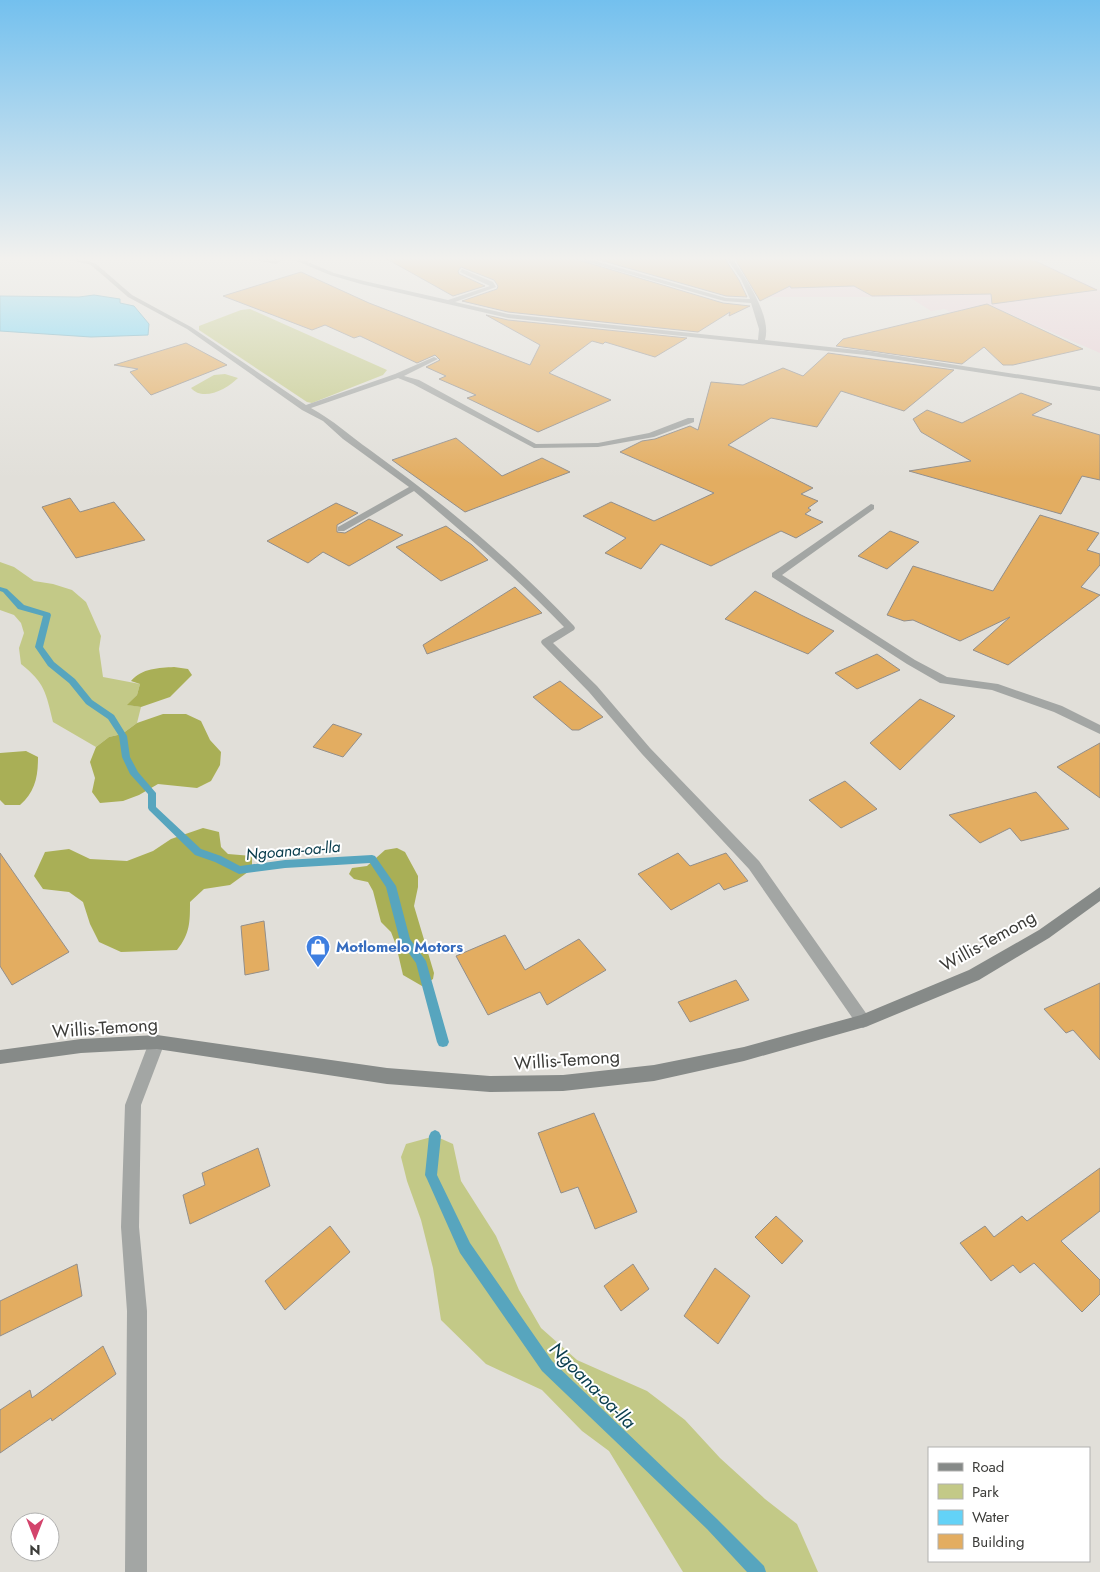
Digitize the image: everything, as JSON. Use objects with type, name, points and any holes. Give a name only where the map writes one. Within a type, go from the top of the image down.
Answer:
[{"type":"main road","name":"Willis-Temong","points":[[0,1057],[82,1046],[158,1042],[387,1076],[490,1084],[563,1083],[654,1073],[744,1054],[863,1021],[974,975],[1044,934],[1100,893]]},
{"type":"street","points":[[196,332],[305,408],[326,419],[346,437],[415,488],[503,561],[537,593],[570,628],[546,642],[593,689],[646,751],[754,865],[863,1021]]},
{"type":"street","points":[[661,332],[866,353],[1100,389]]},
{"type":"street","points":[[761,342],[764,337],[763,332]]},
{"type":"street","points":[[305,408],[398,376],[434,359]]},
{"type":"street","points":[[398,376],[416,382],[534,446],[598,445],[651,435],[691,420]]},
{"type":"street","points":[[341,529],[415,488]]},
{"type":"street","points":[[872,508],[775,574],[912,662],[944,680],[994,687],[1058,709],[1100,730]]},
{"type":"street","points":[[136,1572],[137,1311],[130,1227],[134,1105],[158,1042]]},
{"type":"shaded area","points":[[1052,332],[1100,332],[1100,353]]},
{"type":"green space","points":[[203,332],[302,332],[387,370],[383,375],[312,403],[307,402]]},
{"type":"green space","points":[[225,374],[238,378],[221,390],[208,394],[196,392],[191,388],[214,375]]},
{"type":"green space","points":[[0,562],[14,567],[34,581],[72,590],[86,602],[101,636],[99,649],[103,677],[140,684],[137,695],[128,705],[141,707],[137,723],[122,734],[109,737],[96,747],[53,722],[40,683],[21,664],[19,648],[24,633],[21,623],[14,615],[0,610]]},
{"type":"green space","points":[[174,667],[188,669],[192,675],[170,697],[141,707],[127,705],[137,695],[140,684],[131,681],[135,677],[145,671]]},
{"type":"green space","points":[[163,714],[186,714],[201,721],[210,740],[221,752],[220,765],[211,781],[197,788],[158,784],[139,795],[123,801],[100,803],[92,792],[95,778],[90,762],[96,747],[109,737],[122,734],[137,723]]},
{"type":"green space","points":[[26,751],[38,757],[35,784],[29,795],[20,805],[5,805],[0,800],[0,753]]},
{"type":"green space","points":[[203,828],[219,832],[221,847],[228,854],[252,856],[252,869],[230,885],[204,889],[190,902],[188,928],[185,939],[177,950],[121,952],[99,942],[90,924],[83,902],[69,892],[43,889],[34,876],[45,852],[69,849],[90,859],[127,861],[153,851],[171,839]]},
{"type":"green space","points":[[397,848],[405,852],[418,876],[414,906],[434,973],[433,979],[422,986],[403,975],[396,945],[391,932],[381,922],[373,891],[368,882],[354,879],[349,874],[352,868],[367,866],[385,850]]},
{"type":"green space","points":[[435,1136],[453,1144],[461,1181],[496,1236],[519,1290],[541,1328],[577,1360],[647,1391],[685,1420],[720,1458],[765,1499],[797,1524],[818,1572],[683,1572],[609,1451],[582,1431],[542,1390],[486,1364],[441,1320],[433,1268],[421,1220],[407,1181],[401,1157],[406,1144]]},
{"type":"water","points":[[21,332],[148,332],[148,335],[91,337]]},
{"type":"building","points":[[341,332],[445,332],[530,365],[540,345],[517,332],[631,332],[687,338],[655,357],[605,342],[603,344],[592,341],[549,373],[611,400],[538,432],[467,398],[476,395],[439,379],[446,376],[426,367],[440,360],[435,355],[417,363],[360,336],[354,338]]},
{"type":"building","points":[[870,332],[1048,332],[1083,349],[1013,365],[1003,365],[984,347],[962,364],[836,346],[843,339]]},
{"type":"building","points":[[186,343],[227,365],[151,395],[130,372],[138,369],[114,365]]},
{"type":"building","points":[[828,353],[954,370],[904,411],[841,391],[817,427],[771,418],[728,445],[813,488],[801,494],[818,501],[808,508],[811,510],[805,514],[823,522],[796,538],[781,531],[711,566],[661,544],[641,569],[605,553],[626,538],[583,516],[611,502],[654,521],[714,493],[620,452],[642,441],[655,439],[690,426],[698,430],[711,382],[743,385],[783,368],[803,376]]},
{"type":"building","points":[[1021,393],[1052,404],[1032,415],[1100,435],[1100,480],[1082,476],[1061,514],[909,471],[971,461],[921,432],[913,419],[927,410],[962,423]]},
{"type":"building","points":[[456,438],[502,476],[542,458],[570,472],[465,512],[392,460]]},
{"type":"building","points":[[70,498],[80,512],[114,502],[145,540],[76,558],[42,507]]},
{"type":"building","points":[[336,503],[358,513],[337,525],[337,532],[345,533],[369,519],[403,535],[349,566],[323,552],[308,563],[267,541]]},
{"type":"building","points":[[1040,515],[1099,533],[1087,550],[1100,554],[1100,565],[1081,587],[1100,595],[1008,665],[973,650],[1010,617],[960,641],[913,620],[904,621],[887,615],[913,566],[993,591]]},
{"type":"building","points":[[446,526],[472,545],[488,560],[441,581],[396,547]]},
{"type":"building","points":[[890,531],[919,542],[887,569],[858,556]]},
{"type":"building","points":[[515,587],[542,613],[427,654],[423,645]]},
{"type":"building","points":[[755,591],[834,631],[808,654],[725,619]]},
{"type":"building","points":[[877,654],[900,670],[857,689],[835,673]]},
{"type":"building","points":[[560,681],[603,717],[579,730],[572,730],[533,697]]},
{"type":"building","points":[[920,699],[955,716],[900,770],[870,743]]},
{"type":"building","points":[[333,724],[362,734],[343,757],[313,747]]},
{"type":"building","points":[[1100,743],[1100,798],[1057,767]]},
{"type":"building","points":[[845,781],[877,809],[841,828],[809,800]]},
{"type":"building","points":[[1036,792],[1069,829],[1021,841],[1010,828],[980,843],[949,815]]},
{"type":"building","points":[[0,853],[69,952],[12,985],[0,966]]},
{"type":"building","points":[[678,853],[690,866],[726,853],[748,881],[724,890],[719,883],[671,910],[638,874]]},
{"type":"building","points":[[264,921],[269,970],[245,975],[241,926]]},
{"type":"building","points":[[505,935],[525,970],[579,939],[606,970],[547,1005],[540,992],[488,1015],[456,956]]},
{"type":"building","points":[[736,980],[749,1000],[690,1022],[678,1002]]},
{"type":"building","points":[[1100,983],[1100,1060],[1073,1030],[1066,1033],[1044,1009]]},
{"type":"building","points":[[594,1113],[637,1212],[595,1229],[578,1187],[561,1193],[538,1133]]},
{"type":"building","points":[[258,1148],[270,1186],[190,1224],[183,1195],[205,1185],[202,1173]]},
{"type":"building","points":[[1100,1168],[1100,1211],[1061,1241],[1100,1280],[1100,1294],[1082,1312],[1034,1263],[1020,1273],[1013,1265],[991,1281],[960,1243],[985,1226],[994,1237],[1022,1216],[1027,1221]]},
{"type":"building","points":[[776,1216],[803,1241],[782,1264],[755,1237]]},
{"type":"building","points":[[330,1226],[350,1252],[285,1310],[265,1281]]},
{"type":"building","points":[[77,1264],[82,1296],[0,1336],[0,1301]]},
{"type":"building","points":[[633,1264],[649,1289],[621,1311],[604,1286]]},
{"type":"building","points":[[715,1268],[750,1296],[718,1344],[684,1316]]},
{"type":"building","points":[[103,1346],[116,1374],[52,1421],[51,1418],[0,1453],[0,1410],[30,1390],[32,1398]]},
{"type":"waterway","name":"Ngoana-oa-lla","points":[[0,589],[5,590],[21,607],[47,615],[39,647],[51,664],[72,681],[89,702],[111,717],[123,736],[126,757],[134,774],[152,793],[152,808],[198,852],[218,859],[239,870],[285,864],[372,859],[391,886],[405,941],[421,961],[443,1042]]},
{"type":"waterway","name":"Ngoana-oa-lla","points":[[435,1136],[431,1175],[465,1248],[547,1366],[712,1524],[758,1572]]},
{"type":"place","name":"Motlomelo Motors","points":[[318,968]]}]
